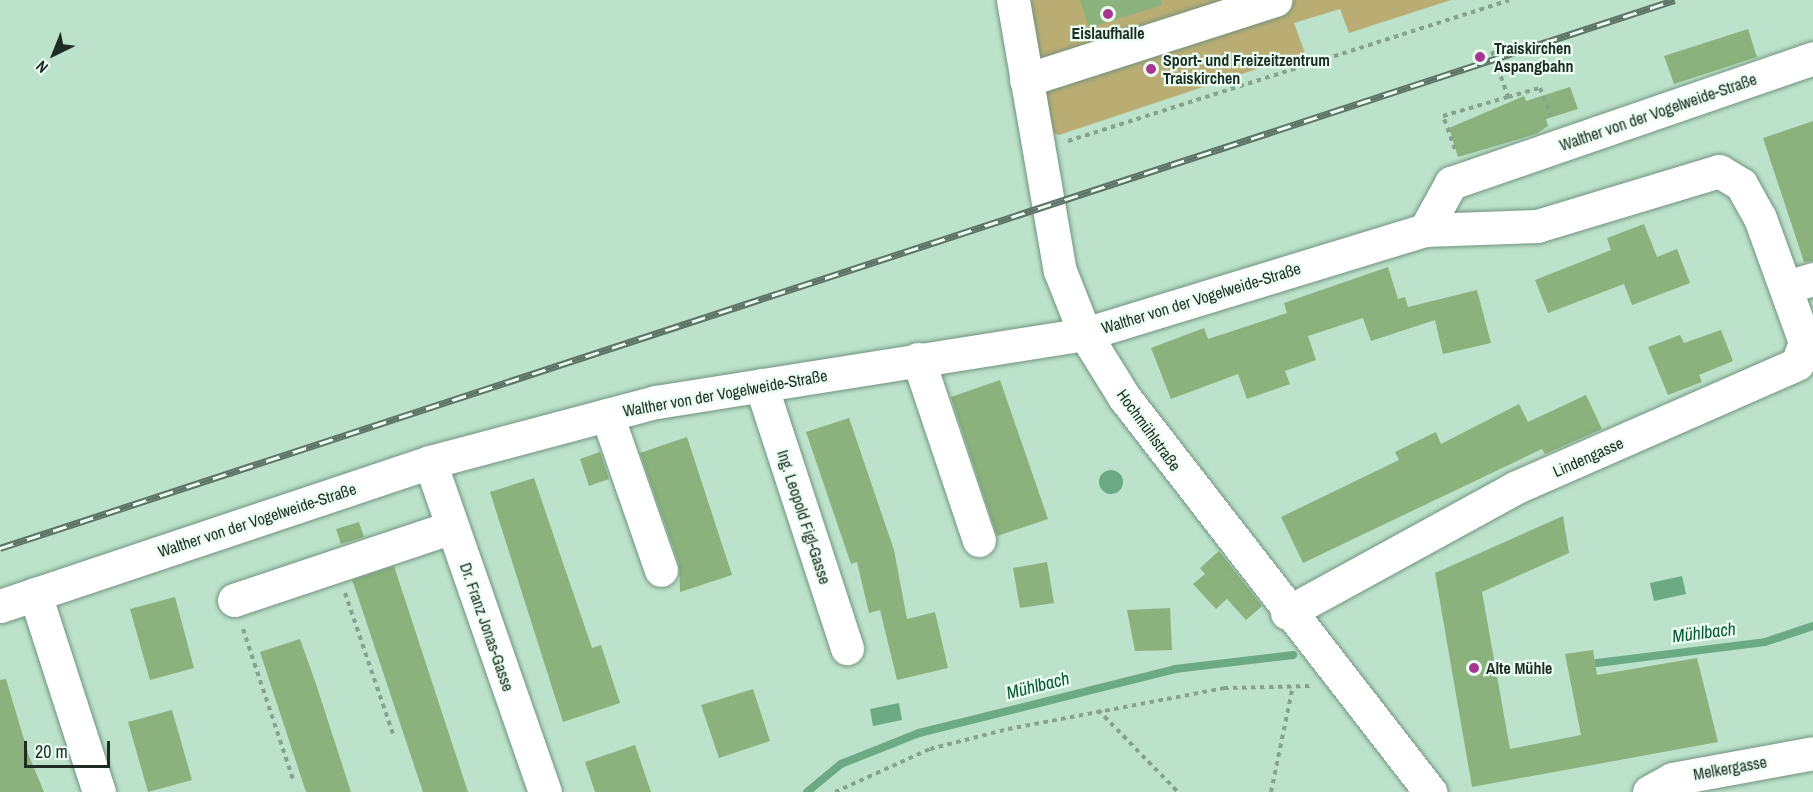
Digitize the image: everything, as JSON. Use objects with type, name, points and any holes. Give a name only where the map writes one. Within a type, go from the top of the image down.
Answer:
[{"type":"street","name":"Hochmühlstraße","points":[[1014,0],[1036,152],[1060,271],[1085,334],[1124,397],[1342,685],[1430,792]]},
{"type":"street","points":[[1026,80],[1275,0]]},
{"type":"street","name":"Walther von der Vogelweide-Straße","points":[[1425,230],[1451,183],[1813,58]]},
{"type":"street","name":"Walther von der Vogelweide-Straße","points":[[0,606],[430,462],[607,415],[760,385],[1085,334],[1425,230],[1537,226],[1719,171],[1746,193],[1800,283]]},
{"type":"street","name":"Lindengasse","points":[[1287,613],[1515,488],[1797,364],[1805,342],[1800,283]]},
{"type":"street","points":[[918,359],[979,540]]},
{"type":"street","name":"Ing. Leopold Figl-Gasse","points":[[760,385],[847,648]]},
{"type":"street","points":[[607,415],[661,570]]},
{"type":"street","name":"Dr. Franz Jonas-Gasse","points":[[430,462],[545,792]]},
{"type":"street","points":[[234,600],[452,527]]},
{"type":"street","points":[[35,594],[99,792]]},
{"type":"street","name":"Melkergasse","points":[[1649,792],[1672,779],[1813,753]]},
{"type":"path","points":[[1036,152],[1509,0]]},
{"type":"path","points":[[1492,51],[1508,97]]},
{"type":"path","points":[[1465,178],[1443,116],[1540,88],[1562,145]]},
{"type":"path","points":[[336,567],[394,737]]},
{"type":"path","points":[[234,600],[293,779]]},
{"type":"path","points":[[835,792],[930,749],[1098,710],[1224,688],[1342,685]]},
{"type":"path","points":[[1271,792],[1293,686]]},
{"type":"path","points":[[1098,710],[1178,792]]},
{"type":"shaded area","name":"Sport- und Freizeitzentrum Traiskirchen","points":[[1028,0],[1451,0],[1349,33],[1340,9],[1294,23],[1305,53],[1059,135],[1046,130]]},
{"type":"shaded area","points":[[1106,470],[1116,470],[1123,477],[1123,487],[1116,494],[1106,494],[1099,487],[1099,477]]},
{"type":"shaded area","points":[[1682,576],[1686,594],[1654,601],[1650,583]]},
{"type":"shaded area","points":[[899,703],[902,720],[873,726],[870,709]]},
{"type":"building","name":"Eislaufhalle","points":[[1080,0],[1161,0],[1162,5],[1089,28]]},
{"type":"building","points":[[1748,29],[1757,57],[1674,84],[1664,56]]},
{"type":"building","points":[[1570,87],[1578,109],[1546,119],[1548,126],[1536,134],[1458,157],[1449,128],[1524,96],[1526,101]]},
{"type":"building","points":[[1813,121],[1813,261],[1804,262],[1763,138]]},
{"type":"building","points":[[1644,224],[1657,257],[1677,249],[1690,283],[1632,305],[1624,284],[1548,313],[1535,280],[1611,250],[1607,238]]},
{"type":"building","points":[[1388,267],[1398,299],[1405,297],[1408,307],[1477,290],[1491,343],[1443,354],[1435,320],[1371,341],[1363,318],[1308,336],[1316,360],[1285,371],[1290,384],[1247,399],[1238,374],[1171,399],[1151,348],[1204,328],[1208,339],[1287,313],[1284,303]]},
{"type":"building","points":[[1721,330],[1733,361],[1699,375],[1702,382],[1668,395],[1648,347],[1680,335],[1684,343]]},
{"type":"building","points":[[1000,380],[1048,519],[997,536],[951,397]]},
{"type":"building","points":[[1586,395],[1602,429],[1545,454],[1542,449],[1303,563],[1281,517],[1399,460],[1395,452],[1436,432],[1441,444],[1519,404],[1528,422]]},
{"type":"building","points":[[849,418],[894,550],[907,619],[935,612],[948,668],[897,680],[880,610],[869,613],[857,562],[851,564],[806,432]]},
{"type":"building","points":[[687,437],[732,575],[680,592],[679,564],[640,453]]},
{"type":"building","points":[[600,452],[609,479],[589,486],[580,459]]},
{"type":"building","points":[[534,478],[592,648],[601,645],[620,703],[563,722],[490,492]]},
{"type":"building","points":[[1563,516],[1569,553],[1482,592],[1510,749],[1581,735],[1565,654],[1593,650],[1597,675],[1697,658],[1718,742],[1472,787],[1435,573]]},
{"type":"building","points":[[359,522],[364,537],[341,544],[336,529]]},
{"type":"building","points":[[1219,551],[1262,606],[1246,620],[1227,599],[1216,609],[1193,584],[1205,574],[1200,568]]},
{"type":"building","points":[[1047,562],[1054,603],[1020,608],[1013,568]]},
{"type":"building","points":[[394,566],[468,792],[423,792],[352,580]]},
{"type":"building","points":[[175,597],[194,668],[150,680],[130,609]]},
{"type":"building","points":[[1170,608],[1172,650],[1135,651],[1127,610]]},
{"type":"building","points":[[300,639],[351,792],[306,792],[260,652]]},
{"type":"building","points":[[6,679],[29,756],[44,792],[0,792],[0,680]]},
{"type":"building","points":[[753,689],[770,741],[719,758],[701,705]]},
{"type":"building","points":[[172,710],[192,780],[148,792],[128,722]]},
{"type":"building","points":[[635,745],[651,792],[595,792],[585,762]]},
{"type":"waterway","name":"Mühlbach","points":[[1597,663],[1765,642],[1813,626]]},
{"type":"waterway","name":"Mühlbach","points":[[807,792],[841,764],[919,733],[1175,669],[1293,655]]},
{"type":"railway","points":[[0,548],[1675,0]]},
{"type":"place","name":"Eislaufhalle","points":[[1108,14]]},
{"type":"place","name":"Traiskirchen Aspangbahn","points":[[1480,57]]},
{"type":"place","name":"Sport- und Freizeitzentrum Traiskirchen","points":[[1151,69]]},
{"type":"place","name":"Alte Mühle","points":[[1474,668]]}]
